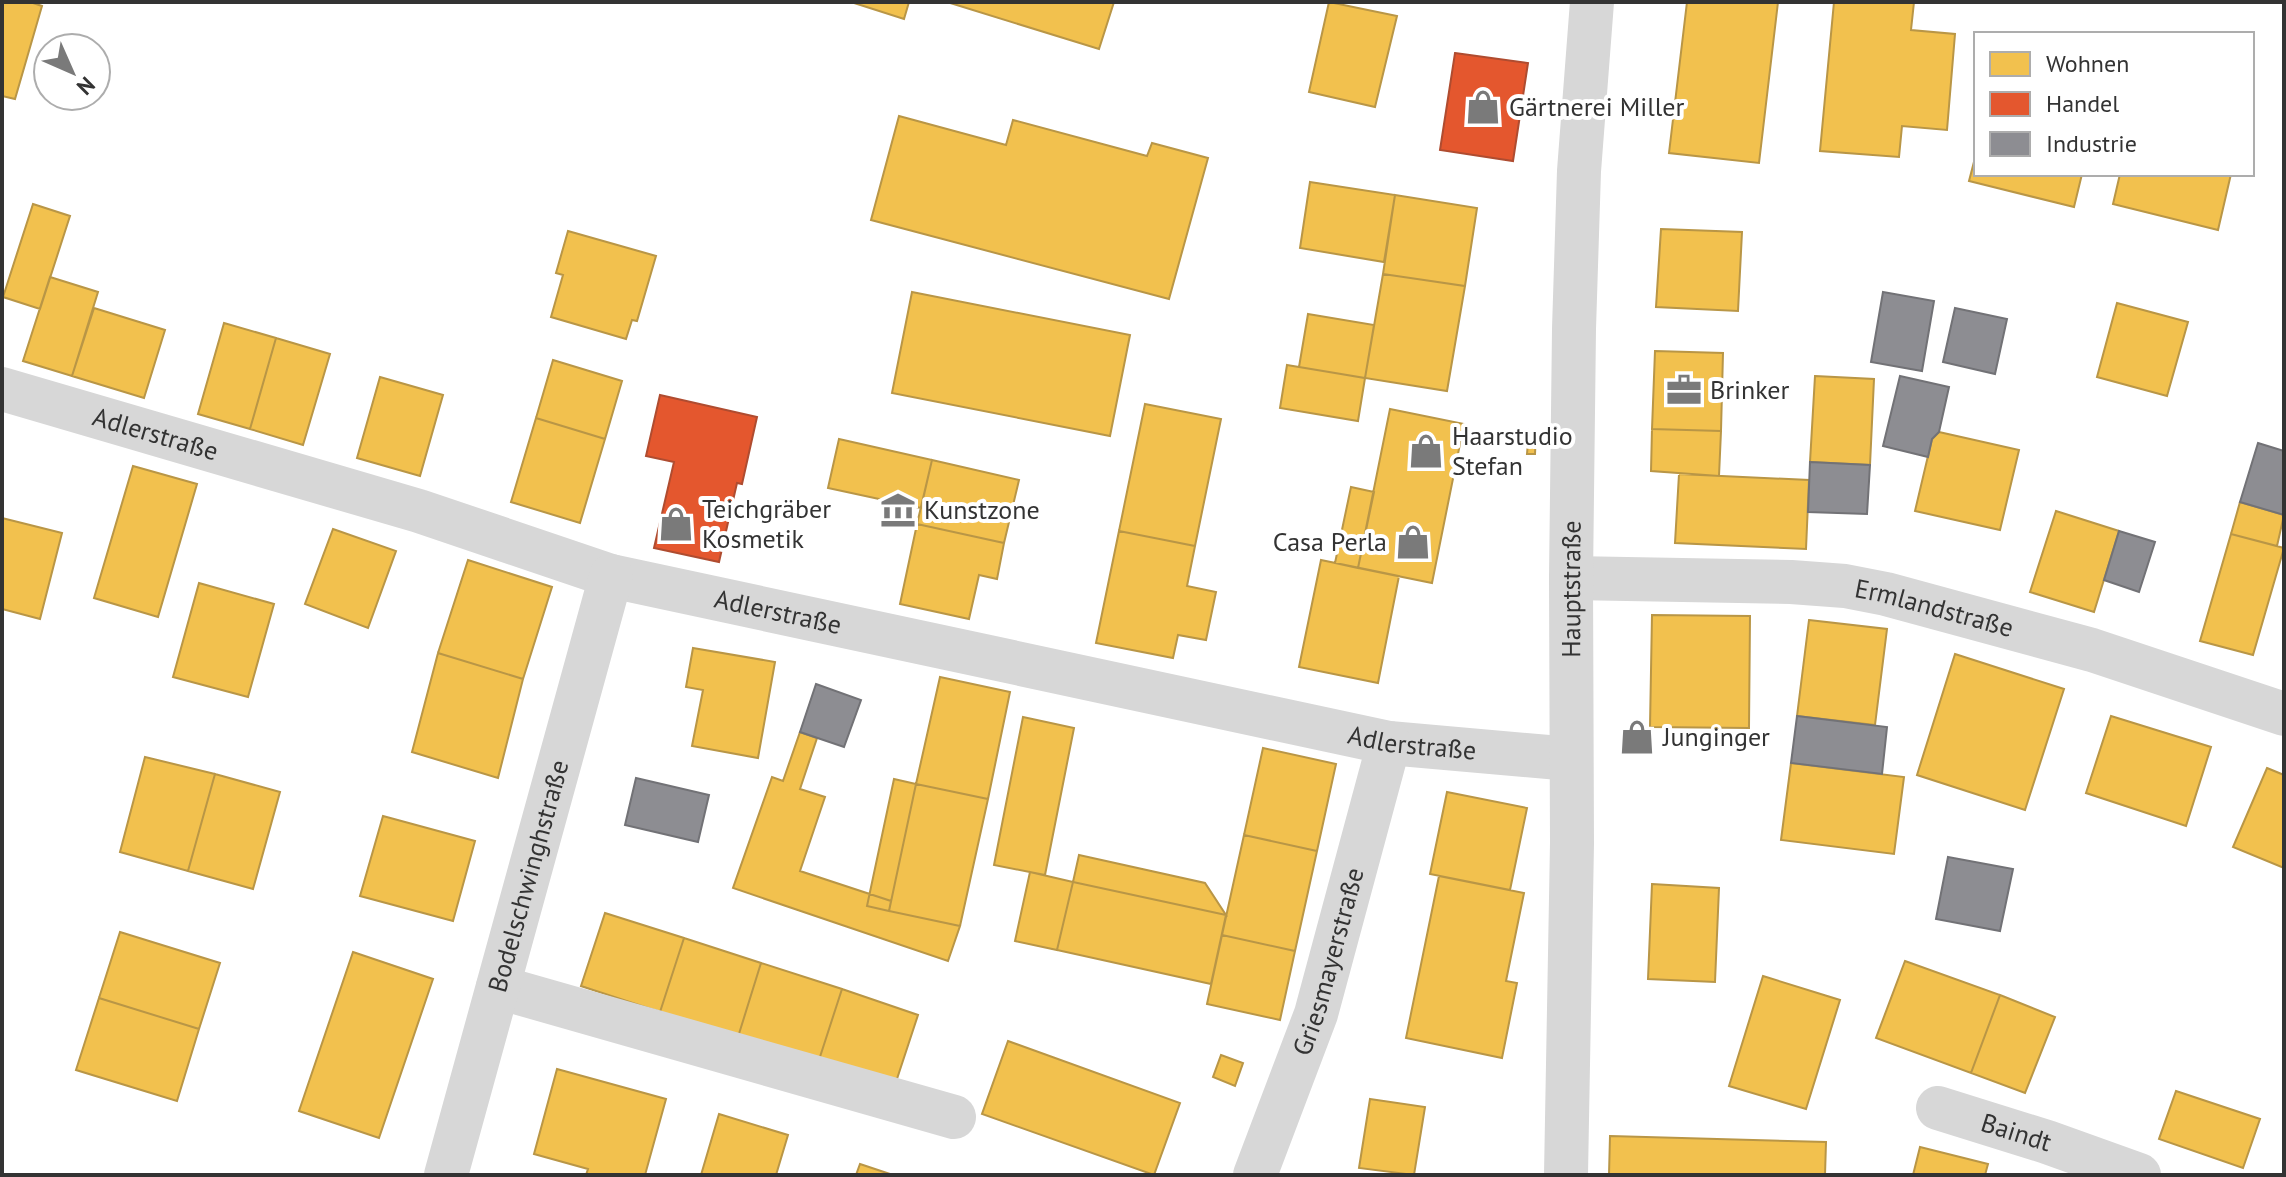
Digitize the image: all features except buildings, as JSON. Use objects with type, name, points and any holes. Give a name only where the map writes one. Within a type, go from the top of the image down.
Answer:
[{"type":"street","name":"Hauptstraße","points":[[1566,1175],[1577,211],[1592,2]]},
{"type":"street","name":"Adlerstraße","points":[[2,389],[419,511],[611,576],[1389,743],[1571,759]]},
{"type":"street","name":"Bodelschwinghstraße","points":[[446,1175],[611,576]]},
{"type":"street","name":"Ermlandstraße","points":[[1571,578],[1791,582],[1845,586],[1886,594],[2092,650],[2284,714]]},
{"type":"street","name":"Griesmayerstraße","points":[[1255,1175],[1316,1014],[1389,743]]},
{"type":"street","points":[[498,987],[954,1117]]},
{"type":"street","name":"Baindt","points":[[1938,1108],[2139,1175]]},
{"type":"place","name":"Gärtnerei Miller","points":[[1483,107]]},
{"type":"place","name":"Brinker","points":[[1684,390]]},
{"type":"place","name":"Haarstudio Stefan","points":[[1426,451]]},
{"type":"place","name":"Kunstzone","points":[[898,510]]},
{"type":"place","name":"Teichgräber Kosmetik","points":[[676,524]]},
{"type":"place","name":"Casa Perla","points":[[1413,542]]},
{"type":"place","name":"Junginger","points":[[1637,737]]}]
